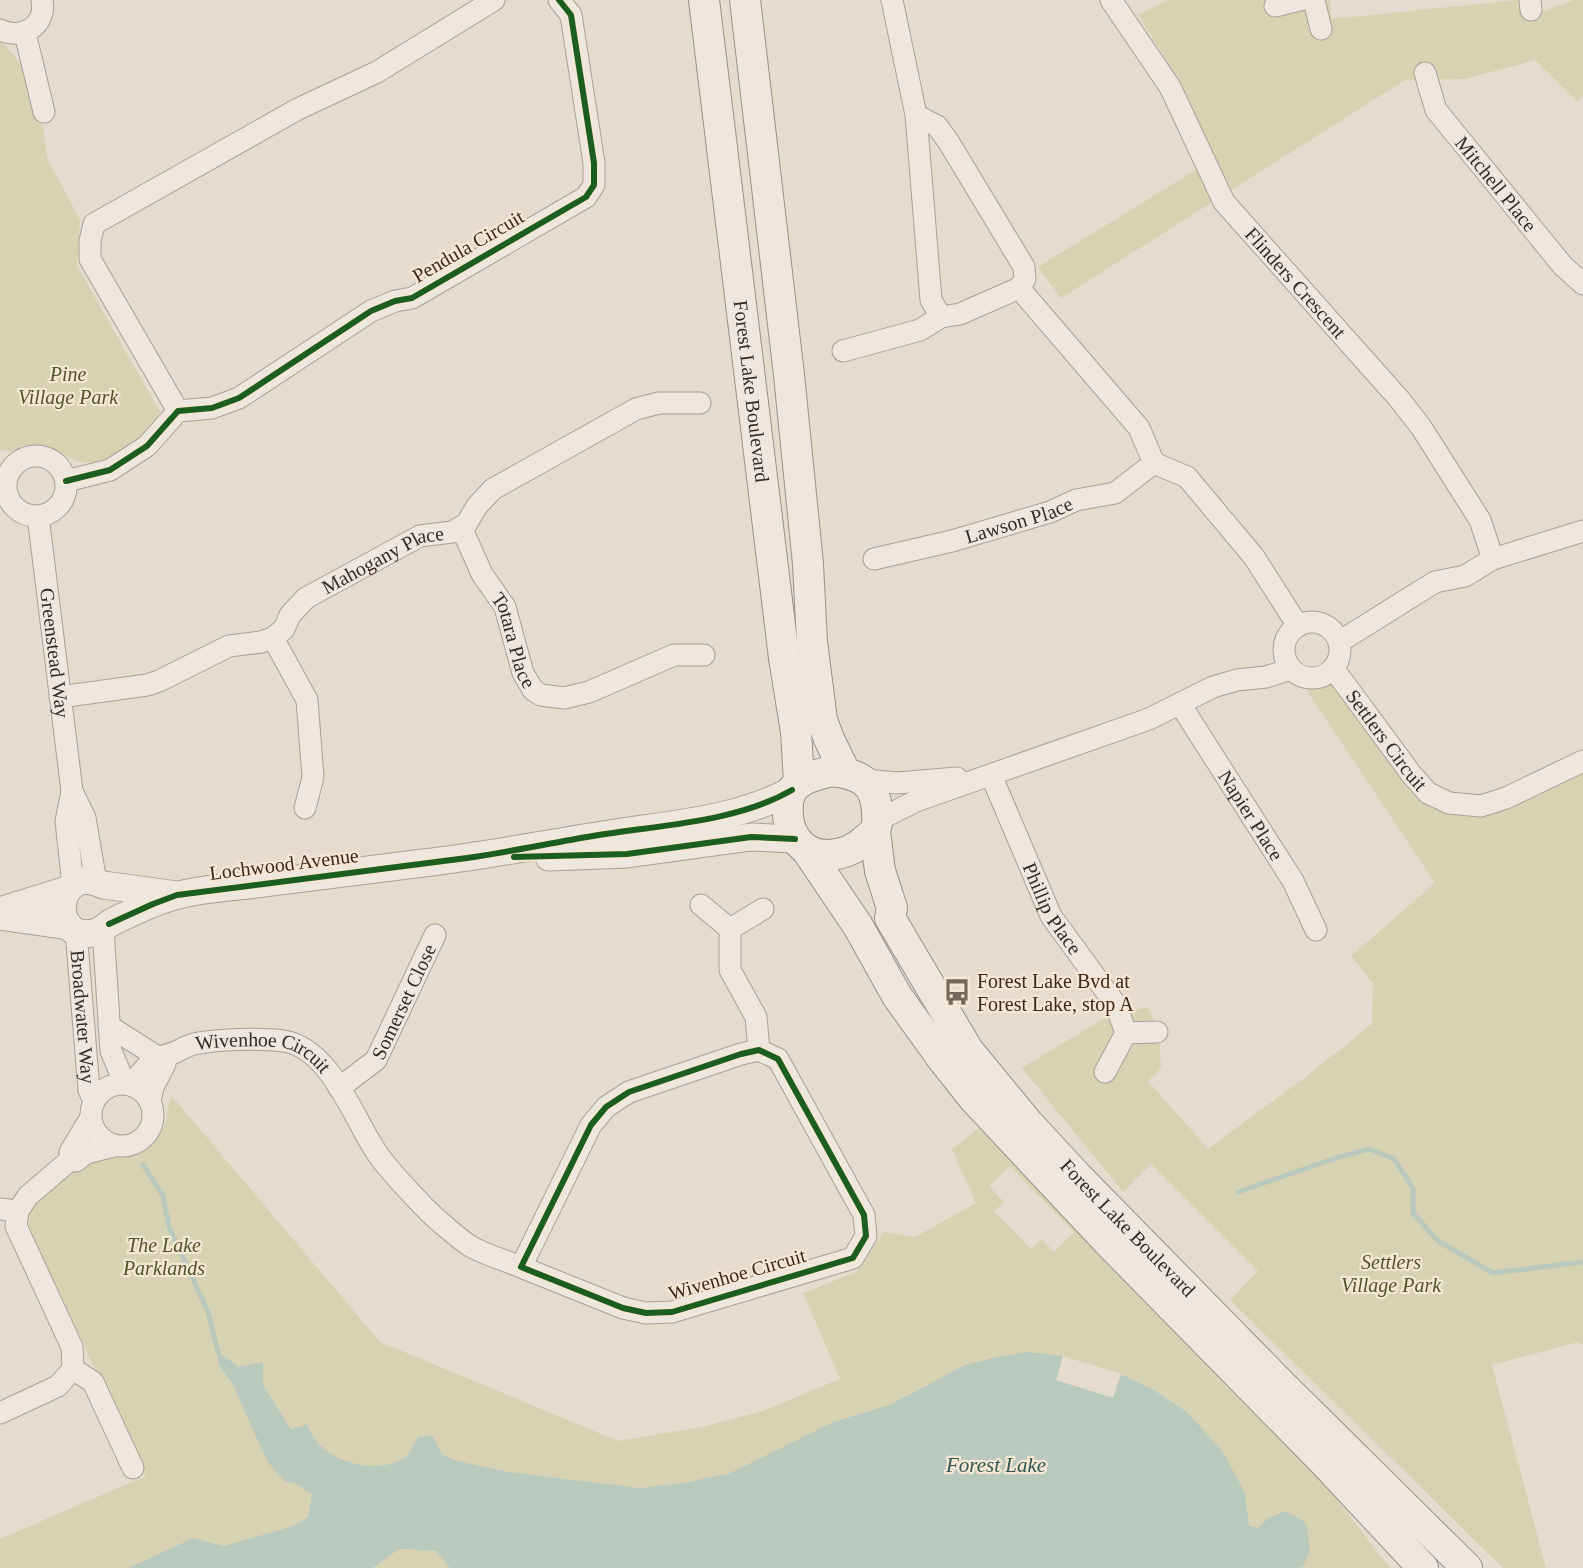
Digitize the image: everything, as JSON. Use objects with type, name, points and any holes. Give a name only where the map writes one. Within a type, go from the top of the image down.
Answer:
[{"type":"main road","name":"Forest Lake Boulevard","points":[[704,0],[784,658],[796,732],[795,786]]},
{"type":"main road","name":"Forest Lake Boulevard","points":[[745,0],[789,375],[808,564],[812,642],[822,720],[829,739],[855,776]]},
{"type":"main road","points":[[832,771],[855,776],[873,790],[877,803],[876,825],[858,847],[833,855],[819,854],[800,844],[788,816],[788,804],[795,786],[832,771]]},
{"type":"main road","name":"Forest Lake Boulevard","points":[[876,825],[880,871],[892,908],[890,918],[969,1050],[1028,1123],[1078,1177],[1360,1464],[1467,1568]]},
{"type":"main road","name":"Forest Lake Boulevard","points":[[800,844],[858,926],[897,996],[943,1060],[974,1098],[1110,1244],[1318,1456],[1423,1568]]},
{"type":"street","points":[[0,30],[8,33],[25,33],[31,29],[40,18],[42,0]]},
{"type":"street","points":[[66,481],[110,470],[147,446],[178,411],[90,259],[90,241],[94,224],[298,109],[377,72],[494,0]]},
{"type":"street","name":"Pendula Circuit","points":[[178,411],[212,408],[239,398],[371,311],[395,301],[412,298],[586,197],[594,185],[594,163],[571,15],[559,0]]},
{"type":"street","points":[[892,0],[916,115],[931,300],[941,317]]},
{"type":"street","name":"Flinders Crescent","points":[[1112,0],[1170,87],[1224,202],[1400,400],[1480,520],[1493,559]]},
{"type":"street","points":[[1275,6],[1300,0]]},
{"type":"street","points":[[1314,0],[1321,29]]},
{"type":"street","points":[[25,33],[44,112]]},
{"type":"street","name":"Mitchell Place","points":[[1425,73],[1436,110],[1563,266],[1583,284]]},
{"type":"street","points":[[843,351],[920,330],[941,317],[960,314],[1019,288],[1025,279],[1024,267],[948,141],[937,126],[916,115]]},
{"type":"street","points":[[1019,288],[1139,428],[1154,463],[1187,477],[1254,557],[1298,626]]},
{"type":"street","name":"Mahogany Place","points":[[273,638],[284,629],[290,615],[306,598],[420,536],[452,532],[467,523],[477,506],[493,489],[624,415],[648,405],[700,403]]},
{"type":"street","points":[[35,455],[46,457],[55,462],[62,471],[66,481],[65,494],[60,505],[50,512],[38,516],[28,515],[18,511],[11,503],[3,481],[15,464],[24,458],[35,455]]},
{"type":"street","name":"Lawson Place","points":[[874,559],[952,541],[1050,512],[1076,500],[1115,493],[1154,463]]},
{"type":"street","name":"Greenstead Way","points":[[38,516],[72,791],[66,820],[85,886]]},
{"type":"street","name":"Totara Place","points":[[460,527],[482,574],[505,607],[523,673],[533,690],[541,695],[564,698],[589,693],[674,655],[704,655]]},
{"type":"street","points":[[1339,642],[1435,582],[1465,576],[1493,559],[1583,531]]},
{"type":"street","points":[[1307,623],[1323,625],[1335,635],[1339,642],[1339,657],[1333,668],[1322,677],[1312,678],[1297,674],[1291,669],[1284,652],[1285,643],[1298,626],[1307,623]]},
{"type":"street","points":[[60,697],[147,685],[229,646],[273,638],[307,700],[313,777],[305,808]]},
{"type":"street","name":"Settlers Circuit","points":[[1333,668],[1412,775],[1428,793],[1449,803],[1481,806],[1506,798],[1583,761]]},
{"type":"street","points":[[876,825],[916,801],[1149,719],[1213,687],[1237,680],[1266,677],[1291,669]]},
{"type":"street","name":"Napier Place","points":[[1180,704],[1293,881],[1316,930]]},
{"type":"street","points":[[855,776],[897,783],[991,775]]},
{"type":"street","name":"Phillip Place","points":[[991,775],[1051,916],[1116,1005],[1126,1033]]},
{"type":"street","name":"Lochwood Avenue","points":[[89,927],[177,895],[469,858],[677,824],[754,808],[772,801],[795,786]]},
{"type":"street","name":"Lochwood Avenue","points":[[469,858],[627,854],[751,837],[800,844]]},
{"type":"street","points":[[0,916],[89,927],[114,914],[111,893],[85,886],[62,899],[63,918],[89,927]]},
{"type":"street","name":"Lochwood Avenue","points":[[0,911],[85,886],[177,895]]},
{"type":"street","points":[[701,905],[730,929]]},
{"type":"street","points":[[730,929],[763,909]]},
{"type":"street","name":"Broadwater Way","points":[[89,927],[109,1026],[111,1051],[127,1085]]},
{"type":"street","name":"Broadwater Way","points":[[89,927],[89,1090],[98,1136],[114,1146]]},
{"type":"street","points":[[521,1267],[591,1125],[606,1107],[629,1092],[759,1050],[756,1017],[730,970],[730,929]]},
{"type":"street","name":"Somerset Close","points":[[339,1088],[376,1060],[435,935]]},
{"type":"street","name":"Broadwater Way","points":[[109,1026],[160,1057]]},
{"type":"street","points":[[1105,1072],[1126,1033],[1157,1032]]},
{"type":"street","name":"Wivenhoe Circuit","points":[[127,1085],[160,1057],[192,1044],[209,1041],[285,1041],[300,1046],[321,1061],[378,1154],[425,1208],[470,1246],[623,1308],[646,1313],[672,1312],[853,1258],[866,1236],[864,1215],[778,1059],[759,1050]]},
{"type":"street","name":"Wivenhoe Circuit","points":[[150,1101],[153,1087],[165,1064],[160,1057]]},
{"type":"street","name":"Broadwater Way","points":[[92,1110],[107,1088],[116,1084],[127,1085],[141,1091],[150,1101]]},
{"type":"street","points":[[70,1160],[76,1161],[86,1153],[114,1146],[132,1145],[146,1135],[153,1119],[150,1101]]},
{"type":"street","points":[[0,1413],[58,1386],[73,1369],[72,1347],[9,1210],[70,1160],[70,1152],[92,1110]]},
{"type":"street","points":[[73,1369],[93,1382],[133,1468]]},
{"type":"green space","points":[[1167,0],[1330,0],[1332,19],[1518,0],[1545,11],[1573,0],[1583,0],[1583,96],[1577,101],[1535,60],[1465,79],[1405,80],[1061,298],[1038,267],[1212,160],[1189,100],[1139,15]]},
{"type":"green space","name":"Pine Village Park","points":[[0,40],[22,65],[43,127],[47,158],[80,220],[77,266],[160,412],[151,430],[133,447],[102,463],[79,462],[63,455],[25,445],[10,451],[0,450]]},
{"type":"green space","name":"Settlers Village Park","points":[[1333,668],[1412,775],[1481,806],[1583,761],[1583,1345],[1578,1342],[1492,1365],[1546,1568],[1503,1568],[1230,1300],[1258,1271],[1151,1164],[1123,1192],[1022,1068],[1108,1016],[1148,1007],[1159,1033],[1161,1068],[1148,1081],[1208,1149],[1303,1079],[1372,1024],[1373,983],[1351,956],[1435,883],[1307,691]]},
{"type":"green space","name":"The Lake Parklands","points":[[171,1095],[380,1342],[618,1441],[702,1427],[763,1411],[840,1379],[803,1293],[856,1272],[884,1232],[915,1237],[976,1203],[952,1149],[979,1128],[1331,1492],[1390,1568],[1298,1568],[1303,1567],[1268,1518],[1258,1528],[1249,1525],[1245,1493],[1187,1412],[1154,1390],[1121,1374],[1063,1356],[1028,1352],[925,1385],[889,1405],[833,1422],[730,1473],[683,1483],[640,1488],[509,1472],[457,1461],[442,1454],[418,1437],[407,1455],[395,1463],[370,1467],[358,1465],[334,1456],[324,1449],[313,1437],[307,1424],[291,1429],[263,1385],[239,1367],[218,1364],[233,1385],[284,1481],[296,1484],[312,1494],[308,1517],[293,1526],[224,1546],[193,1538],[128,1568],[0,1568],[0,1539],[146,1476],[28,1228],[31,1209],[40,1197],[86,1160],[108,1152],[132,1152],[156,1139],[165,1124]],"holes":[[[1010,1166],[1074,1232],[1054,1252],[1042,1239],[1031,1249],[994,1211],[1004,1202],[989,1186]]]},
{"type":"green space","points":[[399,1549],[436,1551],[450,1568],[373,1568]]},
{"type":"water","name":"Forest Lake","points":[[218,1352],[239,1367],[263,1362],[263,1385],[291,1429],[307,1424],[324,1448],[345,1461],[371,1466],[395,1462],[407,1455],[418,1437],[432,1435],[442,1454],[457,1461],[509,1472],[640,1488],[683,1483],[730,1473],[833,1422],[889,1405],[965,1365],[1028,1352],[1063,1356],[1056,1380],[1113,1398],[1121,1374],[1154,1390],[1187,1412],[1223,1452],[1245,1493],[1249,1525],[1258,1528],[1268,1518],[1286,1511],[1306,1523],[1310,1550],[1303,1567],[1298,1568],[450,1568],[436,1551],[399,1549],[373,1568],[128,1568],[193,1538],[224,1546],[293,1526],[308,1517],[312,1494],[296,1484],[284,1481],[267,1461],[233,1385],[218,1364]]},
{"type":"waterway","points":[[1238,1192],[1369,1149],[1394,1159],[1413,1188],[1413,1213],[1438,1241],[1493,1273],[1583,1262]]},
{"type":"waterway","points":[[143,1165],[163,1196],[169,1227],[208,1312],[218,1352]]},
{"type":"cycle path","points":[[66,481],[110,470],[147,446],[178,411],[212,408],[239,398],[371,311],[395,301],[412,298],[586,197],[594,185],[594,163],[571,15],[559,0]]},
{"type":"cycle path","points":[[109,924],[177,895],[467,858],[695,821],[746,810],[792,790]]},
{"type":"cycle path","points":[[514,857],[627,854],[751,837],[795,839]]},
{"type":"cycle path","points":[[759,1050],[778,1059],[864,1215],[866,1236],[853,1258],[672,1312],[646,1313],[623,1308],[521,1267],[591,1125],[606,1107],[629,1092],[759,1050]]},
{"type":"place","name":"Forest Lake Bvd at Forest Lake, stop A","points":[[957,992]]}]
